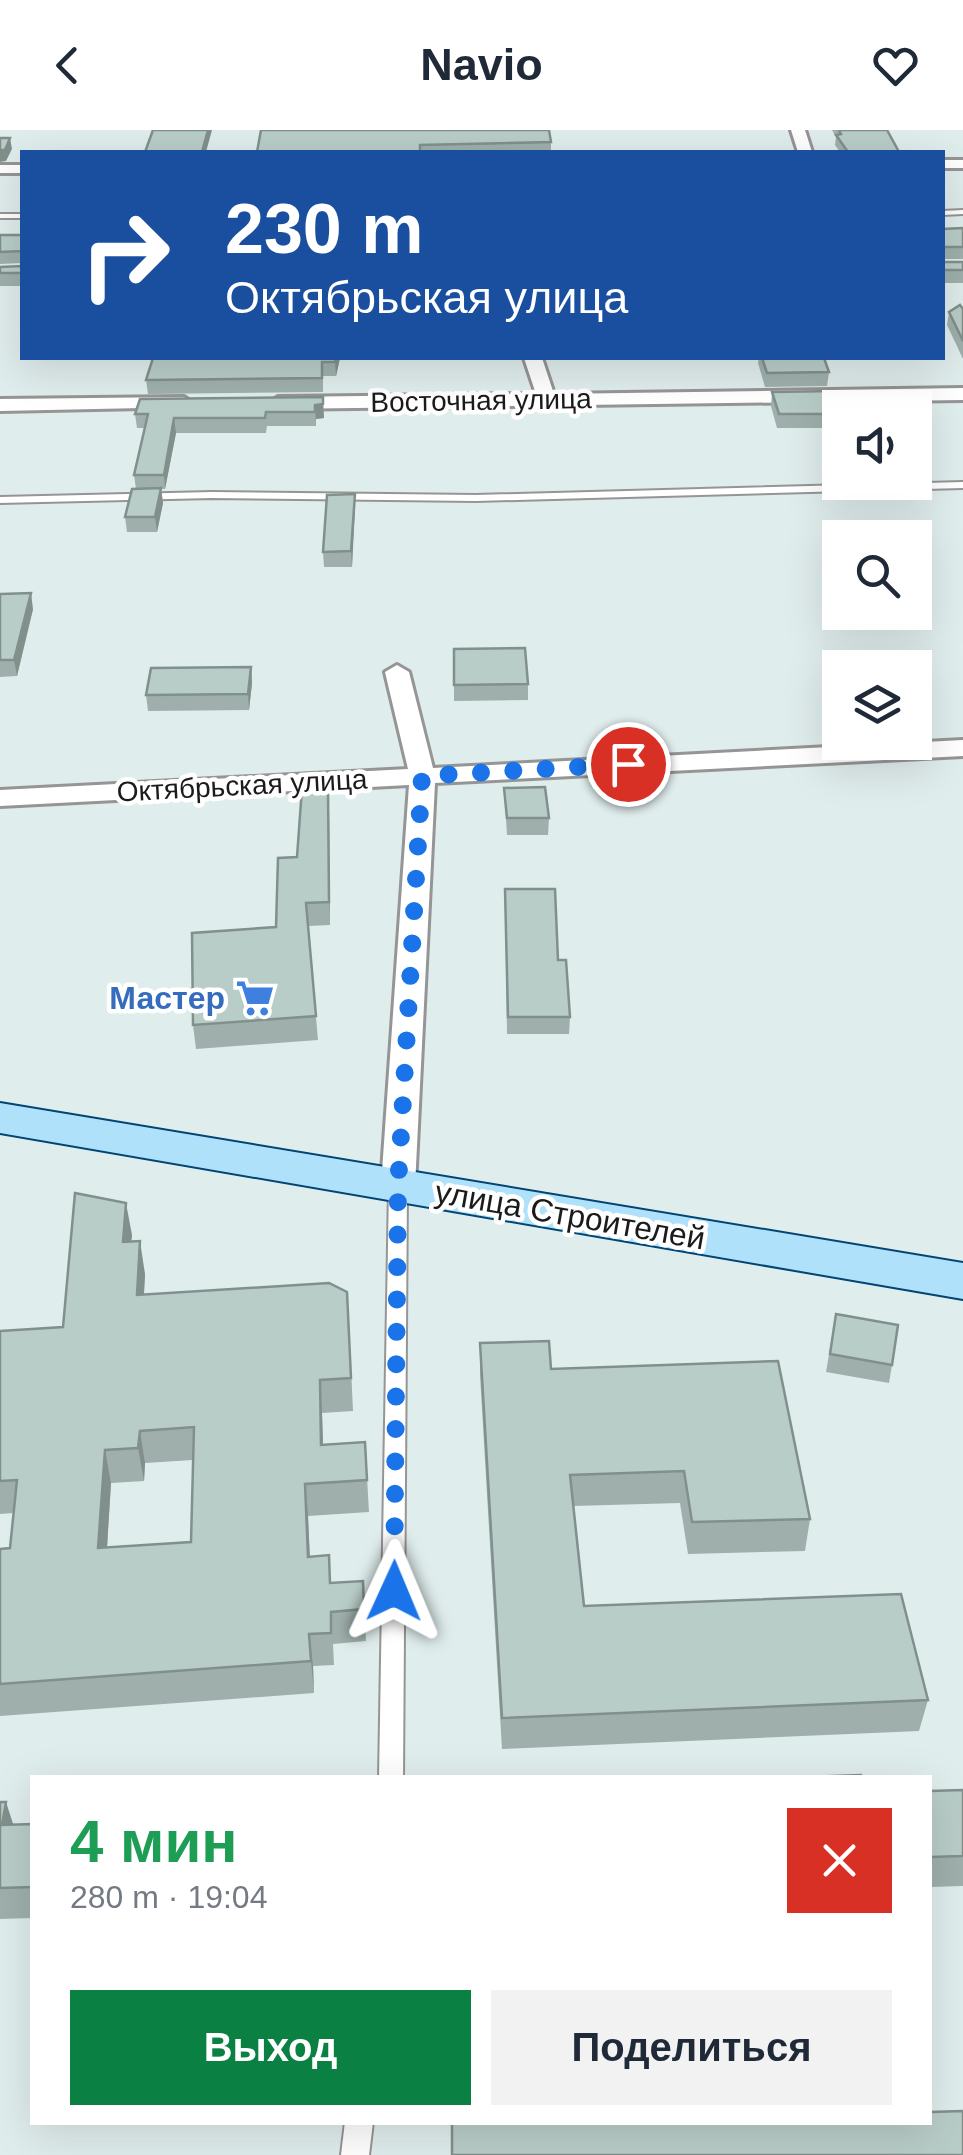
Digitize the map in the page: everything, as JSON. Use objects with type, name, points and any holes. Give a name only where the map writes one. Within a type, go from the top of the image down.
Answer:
[{"type":"main road","name":"улица Строителей","points":[[0,1118],[963,1280]]},
{"type":"street","points":[[534,360],[535,372],[547,398]]},
{"type":"street","name":"Восточная улица","points":[[258,403],[963,394]]},
{"type":"street","points":[[0,405],[200,403]]},
{"type":"street","points":[[397,672],[422,776],[398,1186]]},
{"type":"street","name":"Октябрьская улица","points":[[0,798],[963,748]]},
{"type":"lane","points":[[0,500],[212,495],[476,498],[963,485]]},
{"type":"lane","points":[[392,1775],[398,1186]]},
{"type":"lane","points":[[354,2155],[359,2125]]},
{"type":"building","points":[[153,130],[208,130],[203,150],[146,150]]},
{"type":"building","points":[[261,130],[549,130],[551,142],[420,145],[420,150],[257,150]]},
{"type":"building","points":[[839,130],[887,130],[898,150],[847,150],[836,135],[841,134]]},
{"type":"building","points":[[0,138],[10,138],[5,150],[0,150]]},
{"type":"building","points":[[963,228],[963,247],[945,247],[945,229]]},
{"type":"building","points":[[0,235],[20,235],[20,251],[0,252]]},
{"type":"building","points":[[945,262],[963,262],[963,270],[945,270]]},
{"type":"building","points":[[20,266],[20,273],[0,273],[0,267]]},
{"type":"building","points":[[960,305],[963,309],[963,341],[949,312]]},
{"type":"building","points":[[152,360],[336,360],[322,362],[322,378],[146,380]]},
{"type":"building","points":[[763,360],[825,360],[829,372],[767,373]]},
{"type":"building","points":[[822,391],[822,414],[779,414],[772,392]]},
{"type":"building","points":[[323,397],[323,404],[315,405],[315,412],[266,412],[265,418],[174,418],[164,475],[134,475],[148,414],[135,414],[140,399]]},
{"type":"building","points":[[161,488],[155,517],[125,517],[132,489]]},
{"type":"building","points":[[355,494],[351,551],[323,552],[327,495]]},
{"type":"building","points":[[31,593],[14,660],[0,660],[0,594]]},
{"type":"building","points":[[525,648],[528,684],[454,685],[454,649]]},
{"type":"building","points":[[251,667],[248,694],[146,695],[151,668]]},
{"type":"building","points":[[545,787],[549,818],[507,818],[504,788]]},
{"type":"building","points":[[302,788],[328,788],[329,902],[306,903],[316,1016],[193,1025],[192,933],[276,927],[278,858],[297,857]]},
{"type":"building","points":[[505,889],[555,889],[558,960],[566,960],[570,1017],[508,1017]]},
{"type":"building","points":[[75,1193],[126,1203],[123,1242],[140,1241],[137,1295],[329,1283],[347,1292],[351,1378],[320,1380],[321,1445],[365,1442],[367,1480],[305,1484],[308,1557],[329,1555],[330,1583],[363,1581],[364,1609],[331,1612],[331,1633],[309,1634],[311,1661],[0,1684],[0,1549],[10,1548],[17,1480],[0,1481],[0,1331],[63,1327]],"holes":[[[194,1427],[191,1542],[98,1548],[105,1450],[138,1448],[140,1431]]]},
{"type":"building","points":[[836,1314],[898,1325],[892,1365],[830,1354]]},
{"type":"building","points":[[549,1341],[551,1369],[778,1361],[810,1519],[692,1522],[684,1471],[570,1475],[584,1606],[901,1594],[928,1700],[502,1718],[480,1343]]},
{"type":"building","points":[[963,1790],[963,1856],[932,1857],[932,1791]]},
{"type":"building","points":[[0,1802],[6,1802],[2,1825],[30,1824],[30,1887],[0,1888]]},
{"type":"building","points":[[963,2111],[963,2155],[452,2155],[452,2125],[932,2125],[932,2112]]},
{"type":"place","name":"Мастер","points":[[255,998]]},
{"type":"route","points":[[394,1591],[398,1186],[422,776],[628,764]]}]
